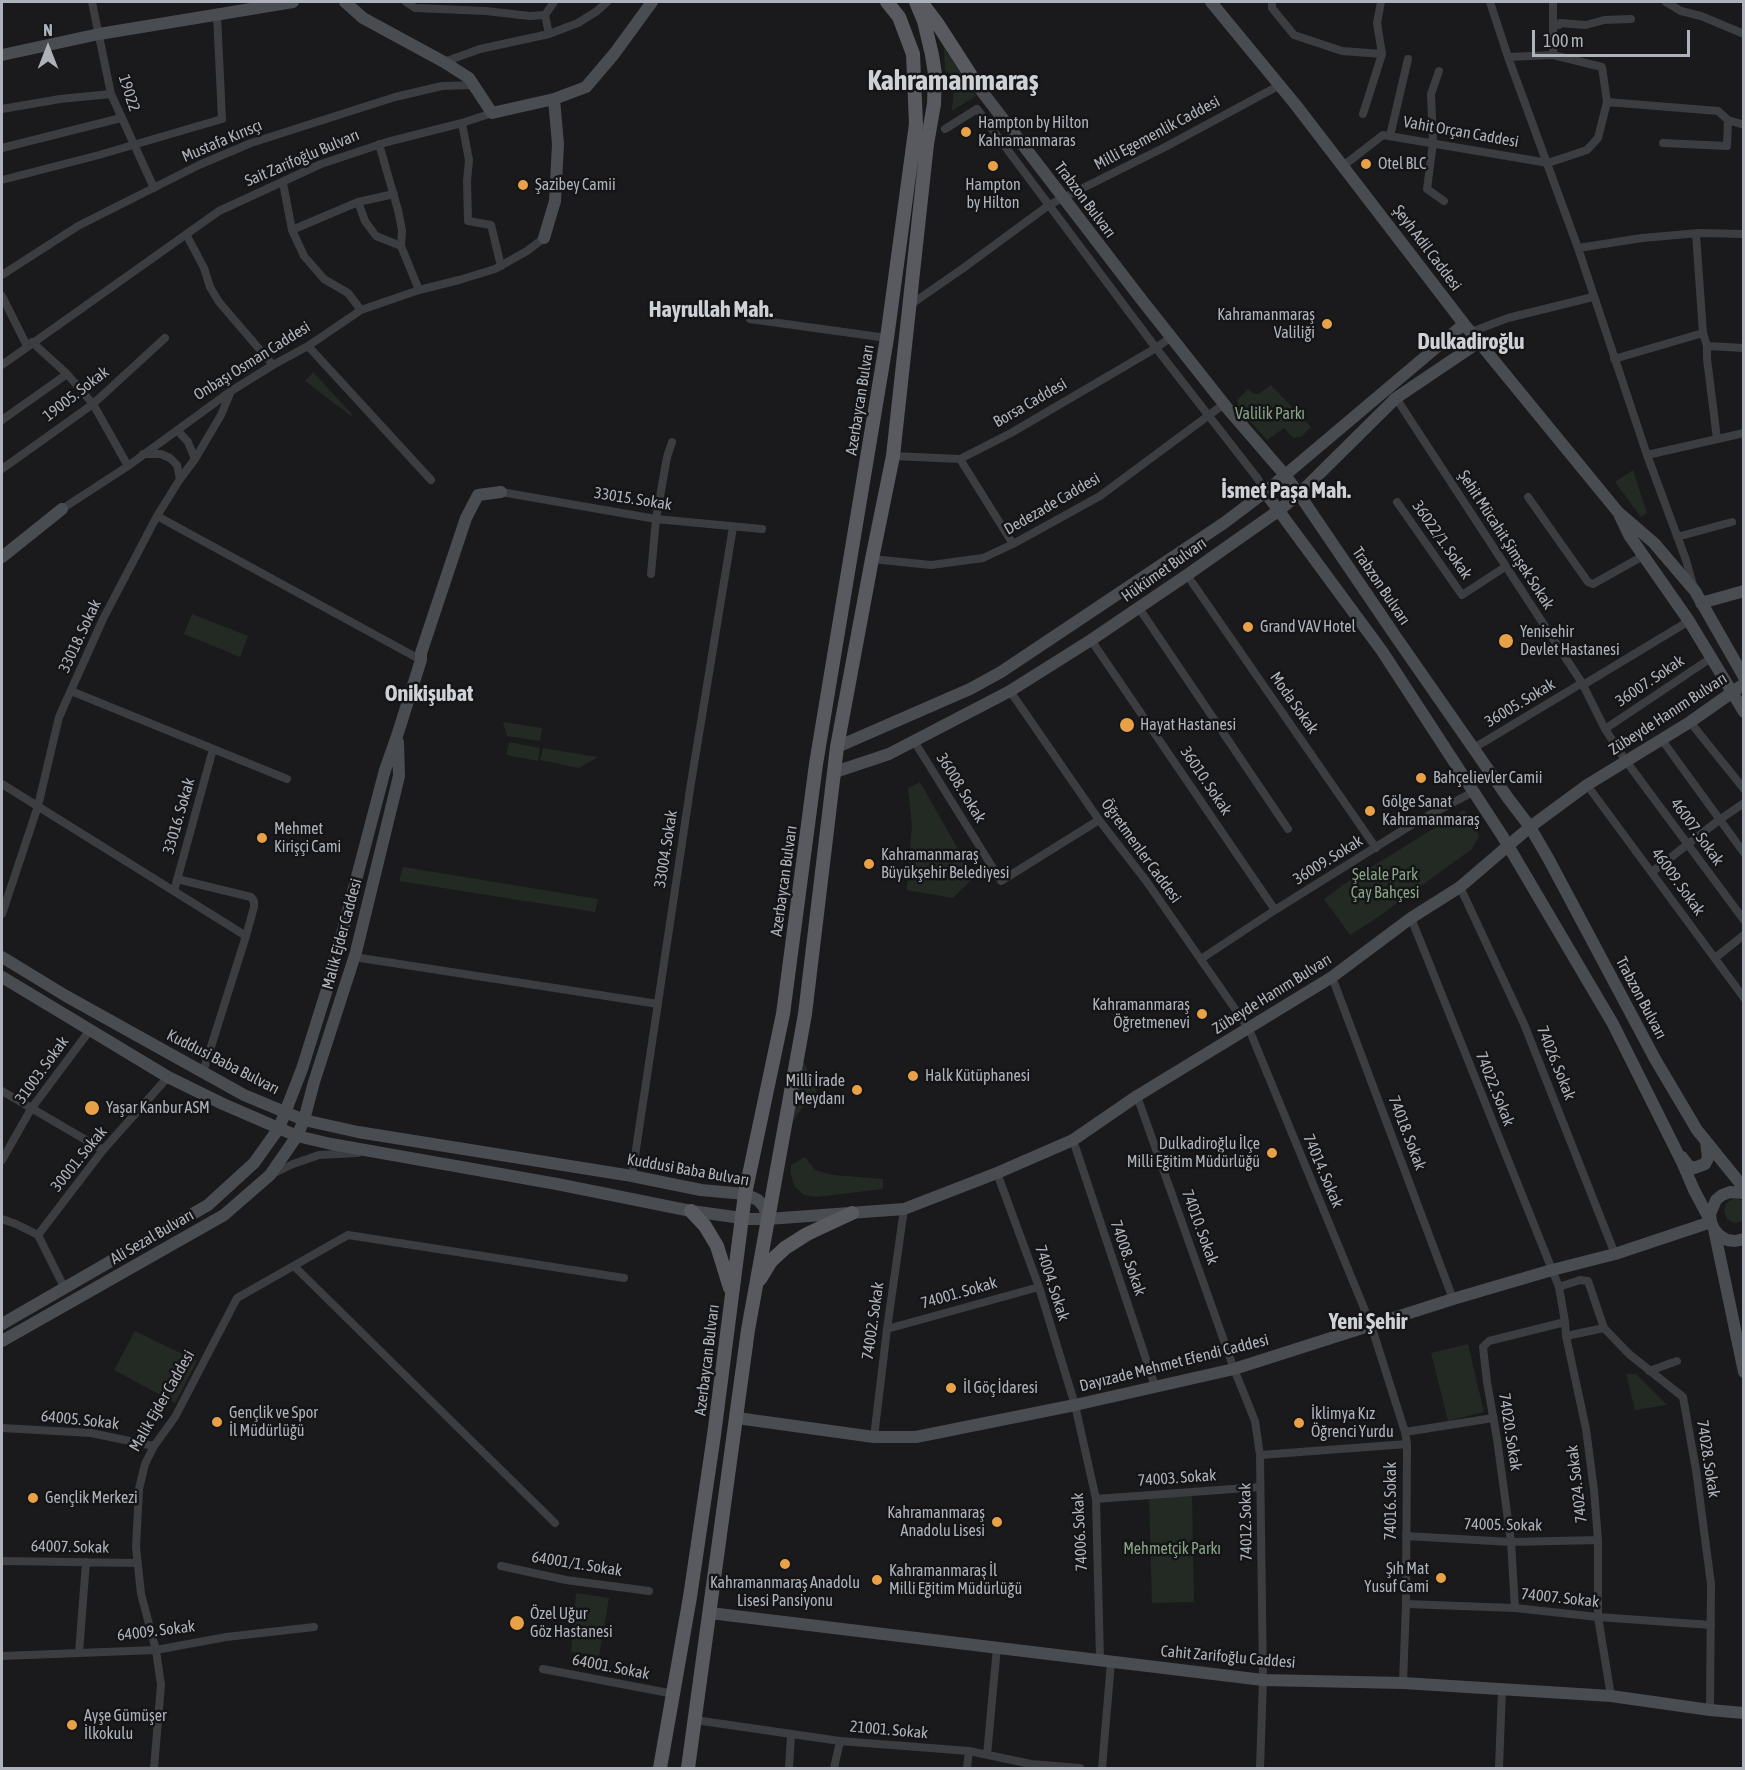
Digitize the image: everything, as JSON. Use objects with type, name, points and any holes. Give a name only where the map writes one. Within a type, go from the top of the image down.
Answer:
[{"type":"main road","points":[[2,55],[99,34],[292,2]]},
{"type":"main road","points":[[345,2],[363,18],[469,78],[492,114]]},
{"type":"main road","name":"Sait Zarifoğlu Bulvarı","points":[[492,114],[554,99],[586,87],[614,54],[650,2]]},
{"type":"main road","name":"Azerbaycan Bulvarı","points":[[660,1768],[674,1694],[711,1458],[745,1194],[783,1014],[818,752],[887,338],[916,115],[913,54],[899,17],[887,2]]},
{"type":"main road","points":[[688,1768],[748,1330],[805,1014],[837,747],[893,456],[908,306],[927,144],[934,104],[932,55],[924,21],[916,2]]},
{"type":"main road","points":[[921,2],[977,84]]},
{"type":"main road","name":"Şeyh Adil Caddesi","points":[[1211,2],[1280,85],[1472,333],[1618,512],[1654,543],[1698,597],[1742,672]]},
{"type":"main road","name":"Trabzon Bulvarı","points":[[977,84],[1171,337],[1299,494],[1396,637],[1530,827],[1655,1059],[1697,1130],[1743,1188]]},
{"type":"main road","points":[[544,238],[555,201],[558,144],[554,99]]},
{"type":"main road","name":"Hükümet Bulvarı","points":[[835,772],[889,754],[1010,691],[1187,575],[1299,494],[1396,398],[1472,333]]},
{"type":"main road","name":"Hükümet Bulvarı","points":[[837,747],[970,689],[1001,672],[1224,523],[1472,333]]},
{"type":"main road","name":"Malik Ejder Caddesi","points":[[279,1128],[302,1070],[329,983],[385,770],[398,736],[421,660],[421,653],[466,518],[478,495],[501,492]]},
{"type":"main road","name":"Trabzon Bulvarı","points":[[1265,492],[1382,651],[1475,791],[1613,1024],[1712,1226],[1743,1372]]},
{"type":"main road","name":"Onbaşı Osman Caddesi","points":[[4,551],[62,509]]},
{"type":"main road","name":"Şeyh Adil Caddesi","points":[[1618,512],[1629,536],[1689,621],[1743,712]]},
{"type":"main road","points":[[1698,597],[1743,591]]},
{"type":"main road","points":[[1724,680],[1742,672]]},
{"type":"main road","name":"Zübeyde Hanım Bulvarı","points":[[768,1219],[904,1209],[997,1173],[1072,1140],[1137,1096],[1332,977],[1411,918],[1460,887],[1530,827],[1587,785],[1690,722],[1743,684]]},
{"type":"main road","name":"Malik Ejder Caddesi","points":[[297,1136],[304,1120],[354,957],[399,776],[398,736]]},
{"type":"main road","name":"Kuddusi Baba Bulvarı","points":[[2,957],[66,996],[244,1095],[304,1120],[358,1132],[632,1176],[701,1190],[745,1194],[758,1200],[768,1219]]},
{"type":"main road","points":[[2,977],[168,1077],[254,1119],[297,1136],[691,1211],[768,1219]]},
{"type":"main road","name":"Ali Sezal Bulvarı","points":[[2,1324],[208,1205],[254,1163],[279,1128]]},
{"type":"main road","name":"Ali Sezal Bulvarı","points":[[2,1341],[224,1215],[270,1175],[297,1136]]},
{"type":"main road","points":[[1677,1152],[1688,1165],[1694,1168],[1700,1167],[1708,1158],[1706,1141]]},
{"type":"main road","points":[[1743,1193],[1730,1192],[1722,1195],[1712,1206],[1710,1214],[1712,1226],[1719,1235],[1727,1240],[1743,1239]]},
{"type":"main road","points":[[691,1211],[705,1226],[717,1246],[731,1295]]},
{"type":"main road","points":[[756,1286],[771,1261],[785,1248],[807,1234],[852,1213]]},
{"type":"main road","name":"Dayızade Mehmet Efendi Caddesi","points":[[737,1418],[874,1437],[916,1437],[1075,1405],[1234,1369],[1453,1299],[1712,1226]]},
{"type":"main road","name":"Cahit Zarifoğlu Caddesi","points":[[710,1613],[1263,1680],[1403,1683],[1611,1696],[1743,1713]]},
{"type":"street","name":"19022","points":[[92,2],[111,94],[154,188]]},
{"type":"street","points":[[406,2],[415,8],[486,11],[530,16],[545,15]]},
{"type":"street","points":[[549,34],[545,15],[554,2]]},
{"type":"street","points":[[444,62],[480,49],[549,34],[578,23],[607,2]]},
{"type":"street","points":[[1272,2],[1272,8],[1294,35],[1342,51],[1382,54]]},
{"type":"street","points":[[1363,114],[1382,54],[1377,23],[1381,2]]},
{"type":"street","points":[[1490,2],[1578,248],[1647,455],[1698,597]]},
{"type":"street","points":[[1552,55],[1553,2]]},
{"type":"street","points":[[1666,2],[1681,11],[1701,16],[1743,34]]},
{"type":"street","points":[[2,180],[99,155],[222,119],[217,15]]},
{"type":"street","points":[[1554,23],[1555,25],[1560,25],[1560,23],[1586,25],[1604,20],[1631,20]]},
{"type":"street","points":[[1508,57],[1552,55],[1602,67],[1607,102],[1598,138],[1587,150],[1548,163]]},
{"type":"street","points":[[1390,136],[1408,59]]},
{"type":"street","points":[[1439,70],[1431,94],[1433,143],[1427,189],[1444,201]]},
{"type":"street","name":"Mustafa Kırısçı","points":[[2,275],[78,226],[199,165],[251,143],[395,97],[442,86],[474,85]]},
{"type":"street","name":"Milli Egemenlik Caddesi","points":[[908,306],[1046,207],[1167,146],[1280,85]]},
{"type":"street","points":[[2,109],[60,99],[111,94]]},
{"type":"street","points":[[1607,102],[1718,111],[1728,120],[1743,125]]},
{"type":"street","name":"Trabzon Bulvarı","points":[[945,129],[977,109],[1046,207],[1258,479],[1265,492]]},
{"type":"street","name":"Sait Zarifoğlu Bulvarı","points":[[2,364],[219,211],[321,164],[379,144],[492,114]]},
{"type":"street","points":[[2,148],[121,118]]},
{"type":"street","points":[[1663,144],[1727,146],[1728,120]]},
{"type":"street","points":[[462,123],[469,160],[468,221],[491,225],[501,266]]},
{"type":"street","name":"Vahit Orçan Caddesi","points":[[1343,166],[1383,135],[1548,163]]},
{"type":"street","points":[[379,144],[402,230],[401,246],[419,290]]},
{"type":"street","points":[[283,183],[292,230],[304,256],[324,279],[348,293],[361,310]]},
{"type":"street","points":[[292,230],[358,202],[394,194]]},
{"type":"street","points":[[358,202],[365,221],[376,236],[401,246]]},
{"type":"street","points":[[186,234],[219,302],[273,364]]},
{"type":"street","points":[[1578,248],[1642,238],[1696,234],[1743,234]]},
{"type":"street","points":[[1696,234],[1703,333],[1707,346],[1717,439]]},
{"type":"street","name":"Onbaşı Osman Caddesi","points":[[62,509],[128,466],[231,391],[273,364],[308,346],[361,310],[501,266],[544,238]]},
{"type":"street","points":[[912,276],[918,287],[931,290]]},
{"type":"street","points":[[2,296],[29,344],[68,374],[93,404],[128,466]]},
{"type":"street","points":[[1472,333],[1508,318],[1593,297]]},
{"type":"street","points":[[750,319],[887,338]]},
{"type":"street","points":[[1614,359],[1703,333]]},
{"type":"street","name":"Borsa Caddesi","points":[[893,456],[960,459],[1011,433],[1171,337]]},
{"type":"street","name":"19005. Sokak","points":[[2,469],[93,404],[165,338]]},
{"type":"street","points":[[308,346],[431,480]]},
{"type":"street","points":[[1707,346],[1743,348]]},
{"type":"street","points":[[2,420],[68,374]]},
{"type":"street","name":"33018. Sokak","points":[[2,914],[38,806],[59,717],[103,619],[157,516],[195,459],[221,415],[231,391]]},
{"type":"street","name":"Şehit Mücahit Şimşek Sokak","points":[[1396,398],[1582,684],[1605,729],[1626,761]]},
{"type":"street","name":"Dedezade Caddesi","points":[[872,559],[931,565],[983,558],[1100,496],[1224,404]]},
{"type":"street","points":[[177,430],[188,442],[195,459]]},
{"type":"street","points":[[1647,455],[1743,433]]},
{"type":"street","points":[[651,573],[656,519],[667,457],[672,442]]},
{"type":"street","points":[[142,454],[161,454],[170,458],[177,465],[180,479]]},
{"type":"street","points":[[960,459],[1013,544]]},
{"type":"street","name":"33015. Sokak","points":[[501,492],[656,519],[762,529]]},
{"type":"street","points":[[1528,497],[1588,582],[1593,584],[1644,556]]},
{"type":"street","name":"36022/1. Sokak","points":[[1397,502],[1462,595],[1505,567]]},
{"type":"street","points":[[157,516],[421,660]]},
{"type":"street","points":[[1677,537],[1732,522]]},
{"type":"street","name":"33004. Sokak","points":[[632,1176],[692,776],[733,527]]},
{"type":"street","name":"Moda Sokak","points":[[1187,575],[1376,848]]},
{"type":"street","points":[[1139,608],[1288,829]]},
{"type":"street","name":"36005. Sokak","points":[[1474,748],[1689,621]]},
{"type":"street","name":"36010. Sokak","points":[[1091,640],[1275,910]]},
{"type":"street","name":"36007. Sokak","points":[[1605,729],[1711,658]]},
{"type":"street","points":[[71,691],[287,779]]},
{"type":"street","name":"Öğretmenler Caddesi","points":[[1010,691],[1249,1029]]},
{"type":"street","points":[[1690,722],[1743,789]]},
{"type":"street","points":[[1662,740],[1743,853]]},
{"type":"street","name":"36008. Sokak","points":[[914,741],[1001,881],[1100,820]]},
{"type":"street","name":"33016. Sokak","points":[[174,891],[213,749]]},
{"type":"street","name":"46007. Sokak","points":[[1626,761],[1743,920]]},
{"type":"street","points":[[2,784],[246,936]]},
{"type":"street","name":"46009. Sokak","points":[[1587,785],[1743,998]]},
{"type":"street","name":"36009. Sokak","points":[[1201,959],[1416,822],[1475,791]]},
{"type":"street","points":[[1652,872],[1743,803]]},
{"type":"street","points":[[177,879],[251,897],[254,901],[246,936],[203,1072]]},
{"type":"street","name":"74026. Sokak","points":[[1460,887],[1524,1024],[1615,1254]]},
{"type":"street","name":"74022. Sokak","points":[[1411,918],[1552,1270]]},
{"type":"street","points":[[1715,958],[1743,935]]},
{"type":"street","points":[[354,957],[658,1004]]},
{"type":"street","name":"74018. Sokak","points":[[1332,977],[1453,1299]]},
{"type":"street","name":"74014. Sokak","points":[[1249,1029],[1371,1325]]},
{"type":"street","name":"31003. Sokak","points":[[2,1160],[32,1109],[90,1030]]},
{"type":"street","name":"30001. Sokak","points":[[38,1235],[103,1150],[168,1077]]},
{"type":"street","points":[[2,1091],[103,1150]]},
{"type":"street","name":"74010. Sokak","points":[[1137,1096],[1234,1369]]},
{"type":"street","name":"74008. Sokak","points":[[1072,1140],[1155,1386]]},
{"type":"street","points":[[270,1175],[319,1155],[374,1151]]},
{"type":"street","name":"74004. Sokak","points":[[997,1173],[1039,1287],[1075,1405]]},
{"type":"street","name":"74002. Sokak","points":[[874,1437],[904,1209]]},
{"type":"street","points":[[2,1220],[38,1235],[64,1287]]},
{"type":"street","name":"Malik Ejder Caddesi","points":[[154,1768],[161,1685],[156,1650],[141,1594],[137,1563],[139,1489],[145,1464],[154,1446],[175,1417],[237,1298],[348,1235],[624,1278]]},
{"type":"street","points":[[294,1266],[555,1523]]},
{"type":"street","name":"74024. Sokak","points":[[1552,1270],[1558,1287],[1586,1429],[1599,1540],[1598,1617],[1611,1696]]},
{"type":"street","name":"74028. Sokak","points":[[1558,1287],[1580,1280],[1588,1281],[1604,1328],[1629,1354],[1683,1397],[1696,1470],[1711,1584],[1710,1710]]},
{"type":"street","name":"74001. Sokak","points":[[887,1329],[1039,1287]]},
{"type":"street","name":"74020. Sokak","points":[[1515,1608],[1511,1542],[1483,1347],[1489,1341],[1565,1322]]},
{"type":"street","name":"74016. Sokak","points":[[1371,1325],[1407,1444],[1403,1683]]},
{"type":"street","points":[[1566,1336],[1604,1328]]},
{"type":"street","points":[[1649,1371],[1677,1361]]},
{"type":"street","name":"74012. Sokak","points":[[1234,1369],[1255,1421],[1260,1455],[1263,1680],[1260,1768]]},
{"type":"street","name":"74006. Sokak","points":[[1075,1405],[1096,1499],[1106,1661],[1102,1768]]},
{"type":"street","points":[[1405,1432],[1493,1418]]},
{"type":"street","name":"64005. Sokak","points":[[2,1428],[91,1433],[154,1446]]},
{"type":"street","points":[[1260,1455],[1407,1444]]},
{"type":"street","name":"74003. Sokak","points":[[1096,1499],[1260,1487]]},
{"type":"street","name":"74005. Sokak","points":[[1406,1536],[1511,1542],[1599,1540]]},
{"type":"street","name":"64007. Sokak","points":[[2,1561],[137,1563]]},
{"type":"street","points":[[79,1653],[86,1562]]},
{"type":"street","name":"64001/1. Sokak","points":[[501,1566],[566,1580],[649,1591]]},
{"type":"street","name":"74007. Sokak","points":[[1406,1604],[1515,1608],[1711,1625]]},
{"type":"street","name":"64009. Sokak","points":[[2,1656],[156,1650],[226,1637],[314,1627]]},
{"type":"street","points":[[987,1755],[997,1647]]},
{"type":"street","name":"64001. Sokak","points":[[543,1669],[674,1694]]},
{"type":"street","points":[[1498,1768],[1502,1689]]},
{"type":"street","name":"21001. Sokak","points":[[695,1720],[840,1741],[969,1751],[1041,1767],[1080,1768]]},
{"type":"street","points":[[789,1768],[790,1735]]},
{"type":"street","points":[[834,1768],[840,1741]]},
{"type":"street","points":[[967,1768],[969,1751]]},
{"type":"green space","points":[[944,48],[976,96],[952,111],[955,77],[945,70]]},
{"type":"green space","points":[[313,372],[352,414],[351,416],[305,381]]},
{"type":"green space","name":"Valilik Parkı","points":[[1271,385],[1311,427],[1301,437],[1293,438],[1284,428],[1267,440],[1239,409],[1237,400],[1248,389],[1258,394]]},
{"type":"green space","points":[[1633,470],[1647,513],[1641,517],[1615,482]]},
{"type":"green space","points":[[192,614],[248,636],[240,657],[184,634]]},
{"type":"green space","points":[[503,722],[542,728],[540,741],[507,736]]},
{"type":"green space","points":[[509,742],[540,748],[538,761],[506,755]]},
{"type":"green space","points":[[543,748],[598,757],[579,768],[540,760]]},
{"type":"green space","points":[[920,782],[974,877],[953,898],[907,890],[912,825],[908,788]]},
{"type":"green space","name":"Şelale Park Çay Bahçesi","points":[[1464,810],[1479,836],[1472,849],[1350,935],[1324,899],[1350,880]]},
{"type":"green space","points":[[403,867],[598,899],[595,912],[399,881]]},
{"type":"green space","points":[[800,1053],[808,1071],[818,1079],[815,1102],[802,1108],[790,1126]]},
{"type":"green space","points":[[805,1157],[815,1170],[833,1175],[883,1179],[883,1189],[816,1197],[804,1195],[795,1187],[791,1165]]},
{"type":"green space","points":[[1737,1198],[1743,1201],[1743,1221],[1734,1223],[1727,1219],[1724,1211],[1726,1203]]},
{"type":"green space","points":[[135,1331],[197,1361],[175,1403],[114,1370]]},
{"type":"green space","points":[[1468,1344],[1484,1412],[1448,1421],[1431,1353]]},
{"type":"green space","points":[[1626,1374],[1636,1374],[1667,1405],[1635,1410]]},
{"type":"green space","name":"Mehmetçik Parkı","points":[[1192,1493],[1194,1602],[1152,1603],[1149,1496]]},
{"type":"green space","points":[[576,1593],[609,1598],[599,1656],[571,1652]]},
{"type":"place","name":"Hampton by Hilton Kahramanmaras","points":[[966,132]]},
{"type":"place","name":"Otel BLC","points":[[1366,164]]},
{"type":"place","name":"Hampton by Hilton","points":[[993,166]]},
{"type":"place","name":"Şazibey Camii","points":[[523,185]]},
{"type":"place","name":"Kahramanmaraş Valiliği","points":[[1327,324]]},
{"type":"place","name":"Grand VAV Hotel","points":[[1248,627]]},
{"type":"place","name":"Yenisehir Devlet Hastanesi","points":[[1506,641]]},
{"type":"place","name":"Hayat Hastanesi","points":[[1127,725]]},
{"type":"place","name":"Bahçelievler Camii","points":[[1421,778]]},
{"type":"place","name":"Gölge Sanat Kahramanmaraş","points":[[1370,811]]},
{"type":"place","name":"Mehmet Kirişçi Cami","points":[[262,838]]},
{"type":"place","name":"Kahramanmaraş Büyükşehir Belediyesi","points":[[869,864]]},
{"type":"place","name":"Kahramanmaraş Öğretmenevi","points":[[1202,1014]]},
{"type":"place","name":"Halk Kütüphanesi","points":[[913,1076]]},
{"type":"place","name":"Millî İrade Meydanı","points":[[857,1090]]},
{"type":"place","name":"Yaşar Kanbur ASM","points":[[92,1108]]},
{"type":"place","name":"Dulkadiroğlu İlçe Milli Eğitim Müdürlüğü","points":[[1272,1153]]},
{"type":"place","name":"İl Göç İdaresi","points":[[951,1388]]},
{"type":"place","name":"Gençlik ve Spor İl Müdürlüğü","points":[[217,1422]]},
{"type":"place","name":"İklimya Kız Öğrenci Yurdu","points":[[1299,1423]]},
{"type":"place","name":"Gençlik Merkezi","points":[[33,1498]]},
{"type":"place","name":"Kahramanmaraş Anadolu Lisesi","points":[[997,1522]]},
{"type":"place","name":"Kahramanmaraş Anadolu Lisesi Pansiyonu","points":[[785,1564]]},
{"type":"place","name":"Şıh Mat Yusuf Cami","points":[[1441,1578]]},
{"type":"place","name":"Kahramanmaraş İl Milli Eğitim Müdürlüğü","points":[[877,1580]]},
{"type":"place","name":"Özel Uğur Göz Hastanesi","points":[[517,1623]]},
{"type":"place","name":"Ayşe Gümüşer İlkokulu","points":[[72,1725]]},
{"type":"district","name":"Kahramanmaraş","points":[[953,81]]},
{"type":"district","name":"Hayrullah Mah.","points":[[711,310]]},
{"type":"district","name":"Dulkadiroğlu","points":[[1471,342]]},
{"type":"district","name":"İsmet Paşa Mah.","points":[[1286,491]]},
{"type":"district","name":"Onikişubat","points":[[429,694]]},
{"type":"district","name":"Yeni Şehir","points":[[1368,1322]]}]
